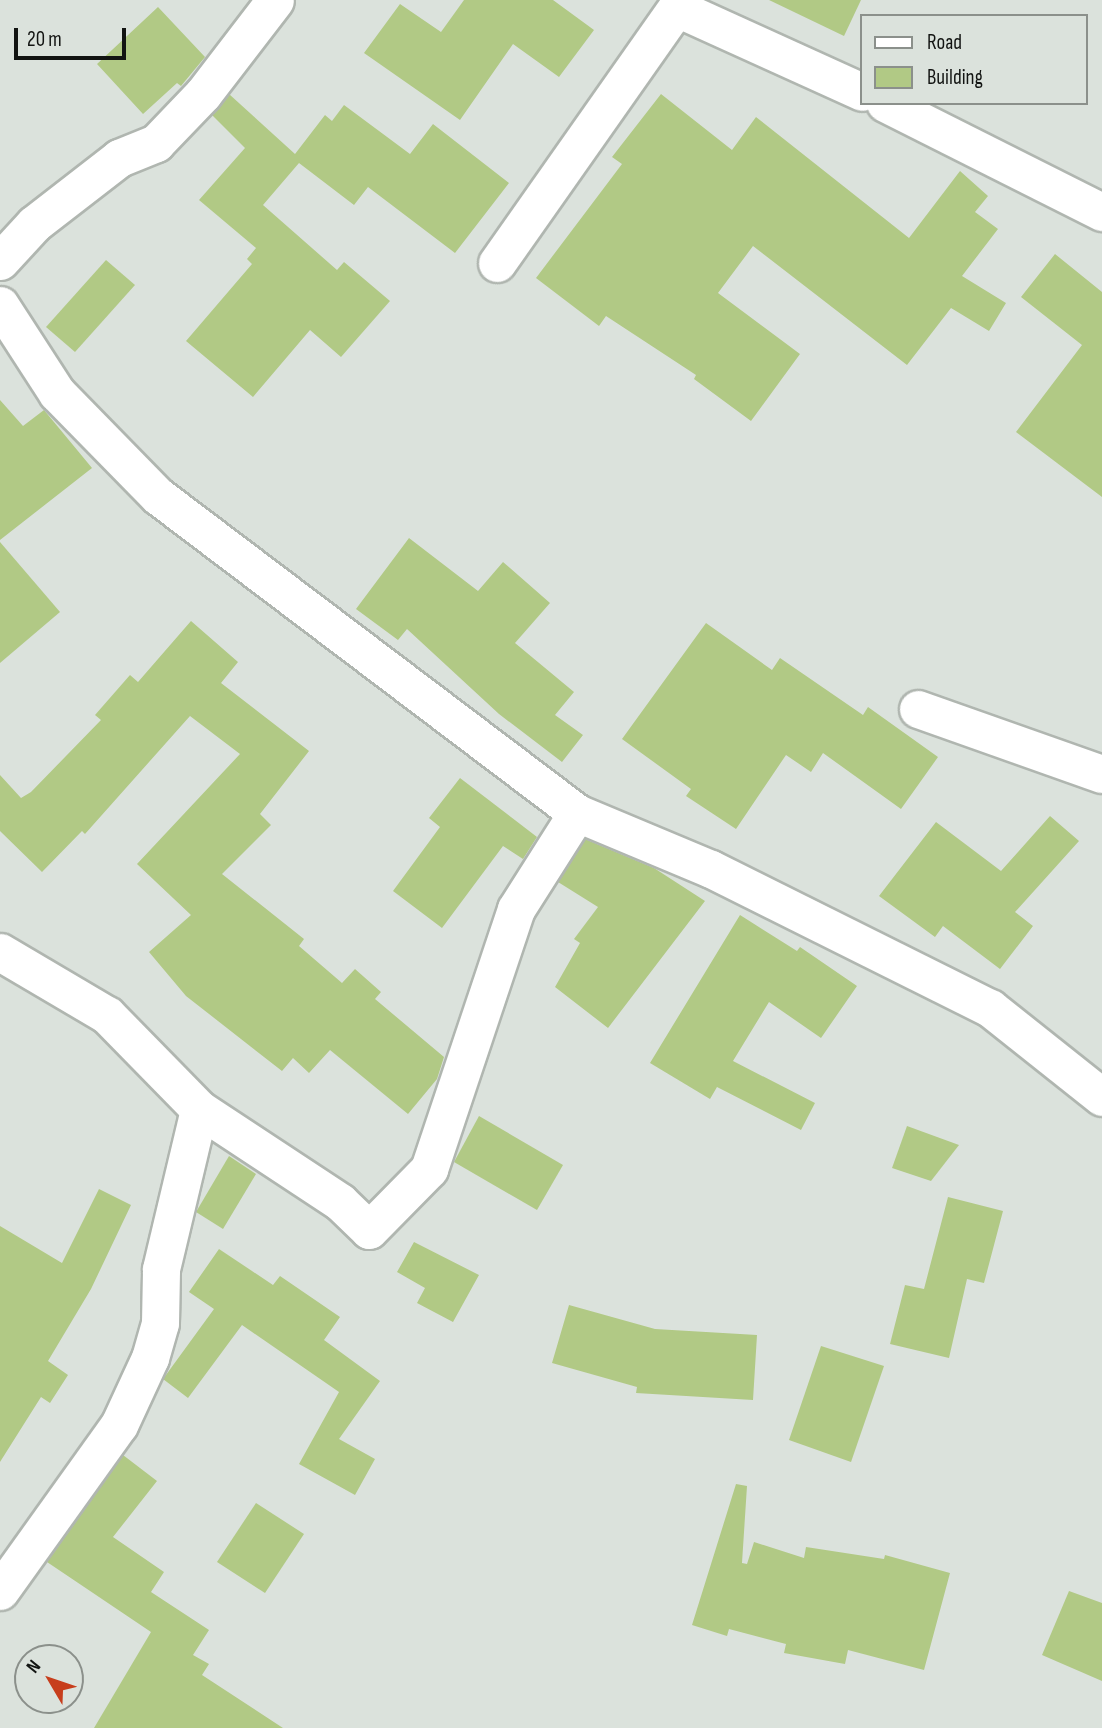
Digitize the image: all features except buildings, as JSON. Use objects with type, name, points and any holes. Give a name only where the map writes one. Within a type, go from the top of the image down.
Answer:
[{"type":"street","points":[[0,261],[34,224],[119,158],[156,143],[202,94],[275,0]]},
{"type":"street","points":[[498,263],[680,4],[860,91]]},
{"type":"street","points":[[890,105],[1102,212]]},
{"type":"street","points":[[0,305],[57,393],[158,496],[577,813],[711,869],[990,1008],[1102,1097]]},
{"type":"street","points":[[918,709],[1102,774]]},
{"type":"street","points":[[0,952],[107,1015],[199,1108],[340,1202],[369,1230],[429,1169],[516,909],[577,813]]},
{"type":"street","points":[[0,1591],[119,1425],[150,1359],[160,1323],[162,1269],[199,1108]]}]
